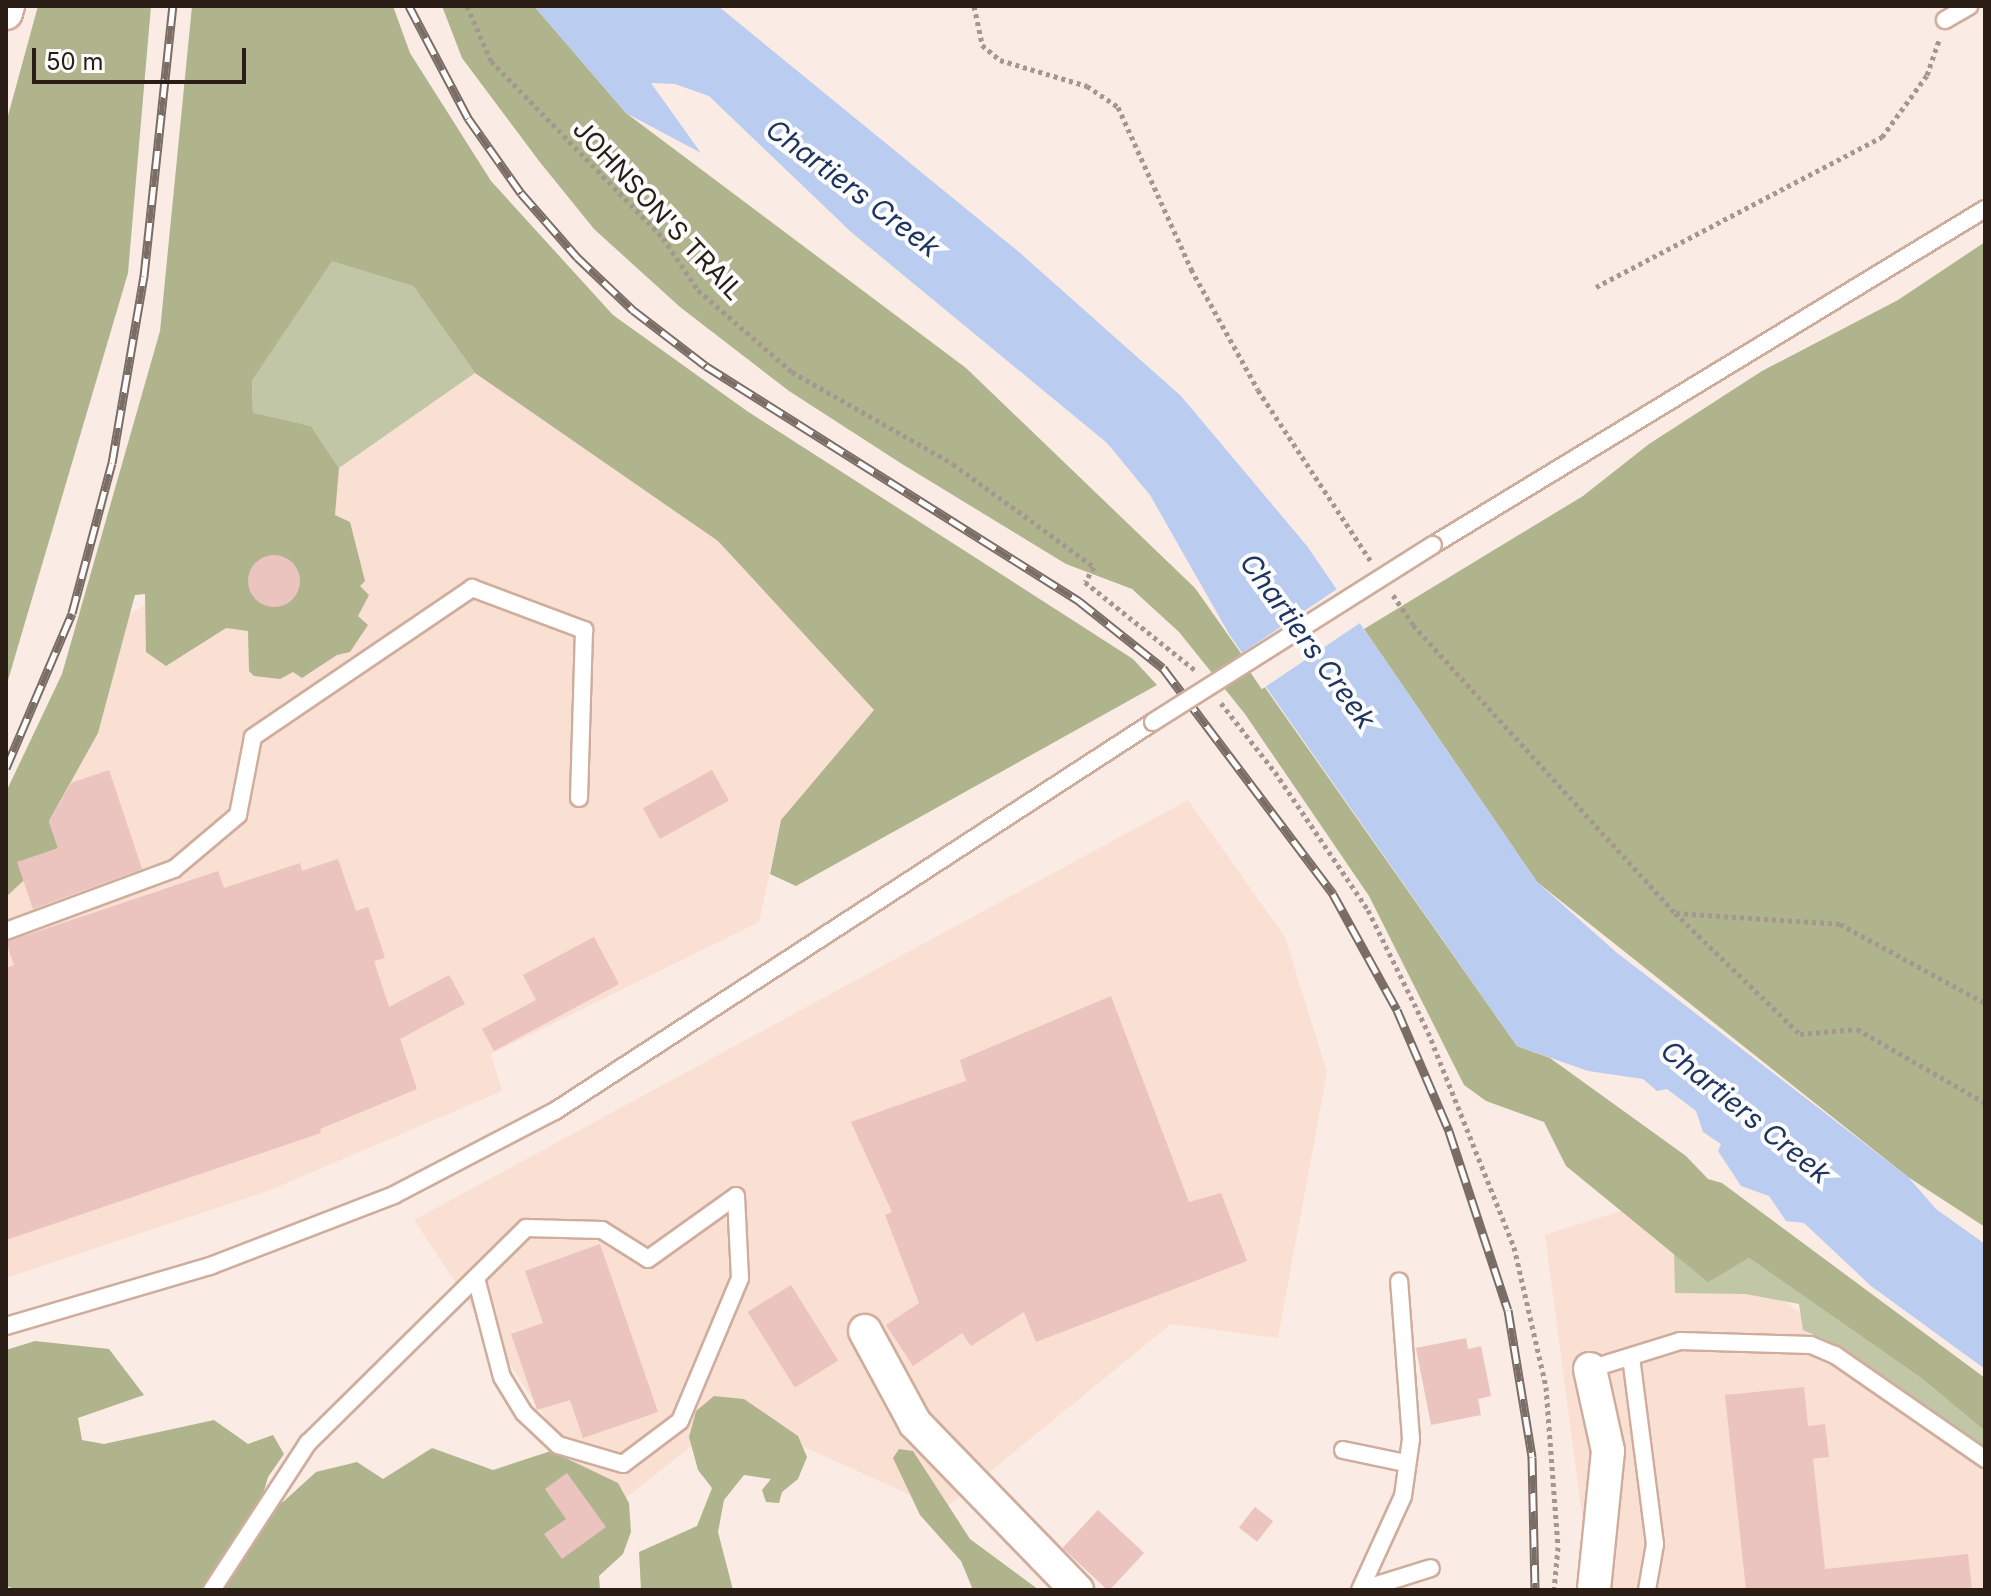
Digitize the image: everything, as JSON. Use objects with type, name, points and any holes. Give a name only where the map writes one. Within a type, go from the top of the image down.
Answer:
[{"type":"street","points":[[6,13],[8,6]]},
{"type":"street","points":[[865,1331],[915,1423],[1077,1590]]},
{"type":"street","points":[[1590,1369],[1608,1451],[1594,1590]]},
{"type":"lane","points":[[1945,20],[1969,6]]},
{"type":"lane","points":[[6,1326],[210,1266],[380,1200],[555,1111],[1153,722],[1433,545],[1985,209]]},
{"type":"lane","points":[[6,931],[174,869],[238,815],[253,737],[472,588],[584,630],[579,798]]},
{"type":"lane","points":[[212,1590],[308,1443],[526,1228],[602,1230],[648,1259],[736,1196],[740,1278],[680,1421],[623,1464],[558,1445],[524,1413],[502,1377],[476,1278]]},
{"type":"lane","points":[[1361,1590],[1403,1496],[1405,1463],[1411,1439],[1399,1281]]},
{"type":"lane","points":[[1590,1369],[1680,1341],[1811,1345],[1835,1355],[1985,1459]]},
{"type":"lane","points":[[1631,1357],[1655,1544],[1647,1590]]},
{"type":"lane","points":[[1343,1450],[1405,1463]]},
{"type":"lane","points":[[1361,1590],[1431,1568]]},
{"type":"path","name":"JOHNSON'S TRAIL","points":[[467,6],[491,61],[663,238],[698,290],[792,372],[953,464],[1094,567],[1085,582],[1197,672]]},
{"type":"path","points":[[974,6],[982,45],[1000,60],[1087,86],[1118,107],[1191,269],[1243,363],[1378,573]]},
{"type":"path","points":[[1596,287],[1882,137],[1927,75],[1945,20]]},
{"type":"path","points":[[1387,586],[1413,625],[1675,913],[1800,1034],[1857,1029],[1985,1103]]},
{"type":"path","points":[[1216,697],[1275,772],[1368,910],[1428,1032],[1514,1247],[1546,1387],[1558,1547],[1554,1590]]},
{"type":"path","points":[[1675,913],[1840,924],[1985,1003]]},
{"type":"shaded area","points":[[475,373],[718,541],[874,710],[781,820],[759,922],[491,1054],[502,1091],[268,1191],[6,1278],[6,822],[113,627]]},
{"type":"shaded area","points":[[1188,800],[1285,937],[1327,1072],[1278,1338],[1171,1324],[943,1510],[732,1414],[608,1512],[414,1220]]},
{"type":"shaded area","points":[[1649,1202],[1985,1448],[1985,1590],[1592,1590],[1545,1235]]},
{"type":"green space","points":[[38,6],[151,6],[128,273],[6,687],[6,123]]},
{"type":"green space","points":[[192,6],[393,6],[410,53],[491,181],[613,315],[747,411],[1133,659],[1157,685],[796,886],[770,874],[781,820],[874,710],[718,541],[475,373],[413,286],[332,261],[252,381],[253,413],[311,426],[339,468],[335,515],[350,522],[365,581],[360,586],[369,595],[358,616],[368,625],[350,652],[337,655],[302,678],[293,672],[280,679],[254,676],[249,671],[248,631],[226,628],[166,666],[146,652],[145,594],[135,595],[98,733],[49,821],[58,848],[6,897],[6,792],[62,674],[160,331]]},
{"type":"green space","points":[[442,6],[534,6],[626,113],[966,368],[1195,588],[1517,1046],[1550,1058],[1686,1156],[1708,1179],[1722,1183],[1985,1378],[1985,1431],[1921,1378],[1749,1258],[1708,1282],[1566,1166],[1544,1122],[1486,1101],[1464,1085],[1369,896],[1245,714],[1179,632],[1132,589],[1066,564],[789,391],[680,307],[594,229],[539,161],[462,58]]},
{"type":"green space","points":[[1985,242],[1985,1227],[1908,1177],[1537,882],[1364,629],[1583,496],[1649,444],[1762,371],[1898,300]]},
{"type":"green space","points":[[332,260],[413,286],[475,373],[339,468],[311,426],[253,414],[252,381]]},
{"type":"green space","points":[[1674,1252],[1708,1281],[1749,1258],[1921,1378],[1985,1431],[1985,1448],[1830,1342],[1803,1330],[1799,1304],[1746,1294],[1675,1293]]},
{"type":"green space","points":[[35,1341],[109,1349],[144,1395],[78,1418],[82,1440],[104,1444],[214,1420],[248,1444],[273,1435],[284,1454],[268,1477],[261,1501],[283,1502],[316,1472],[357,1462],[383,1479],[432,1448],[493,1470],[551,1451],[618,1483],[629,1503],[631,1532],[623,1554],[599,1576],[600,1590],[18,1590],[6,1586],[6,1350]]},
{"type":"green space","points":[[714,1396],[744,1399],[798,1436],[807,1457],[798,1479],[782,1492],[779,1503],[766,1502],[762,1490],[771,1479],[744,1475],[724,1500],[718,1532],[733,1590],[641,1590],[639,1552],[697,1526],[712,1488],[698,1470],[689,1437],[696,1411]]},
{"type":"green space","points":[[899,1449],[913,1451],[970,1539],[1039,1590],[973,1590],[961,1561],[920,1515],[893,1458]]},
{"type":"water","name":"Chartiers Creek","points":[[534,6],[718,6],[1019,252],[1181,396],[1307,546],[1537,882],[1616,952],[1908,1177],[1936,1209],[1985,1244],[1985,1369],[1871,1286],[1804,1223],[1786,1221],[1769,1196],[1741,1186],[1718,1151],[1721,1144],[1703,1132],[1696,1111],[1667,1089],[1657,1091],[1643,1079],[1588,1071],[1517,1046],[1229,634],[1150,495],[1107,443],[851,232],[709,96],[675,84],[651,83],[701,153],[626,113]]},
{"type":"pier","points":[[1340,587],[1363,621],[1262,689],[1239,655]]},
{"type":"building","points":[[274,555],[293,562],[300,581],[293,600],[274,607],[255,600],[248,581],[255,562]]},
{"type":"building","points":[[109,770],[142,869],[33,909],[17,862],[58,848],[49,822],[71,783]]},
{"type":"building","points":[[712,770],[729,801],[660,839],[643,808]]},
{"type":"building","points":[[338,859],[356,911],[368,907],[385,958],[374,961],[389,1007],[449,975],[465,1004],[400,1039],[417,1089],[320,1129],[321,1133],[6,1240],[6,968],[14,965],[6,942],[218,871],[224,888],[300,863],[302,871]]},
{"type":"building","points":[[594,937],[619,984],[494,1051],[482,1029],[536,1000],[523,975]]},
{"type":"building","points":[[1111,996],[1189,1202],[1221,1193],[1247,1261],[1036,1342],[1024,1312],[971,1346],[962,1333],[913,1366],[886,1325],[919,1303],[885,1215],[892,1212],[851,1122],[966,1081],[960,1060]]},
{"type":"building","points":[[600,1244],[658,1412],[583,1438],[570,1400],[537,1410],[511,1334],[543,1323],[525,1271]]},
{"type":"building","points":[[791,1285],[838,1360],[795,1388],[748,1312]]},
{"type":"building","points":[[1466,1338],[1468,1349],[1481,1346],[1491,1396],[1478,1399],[1481,1415],[1431,1425],[1416,1348]]},
{"type":"building","points":[[1804,1387],[1808,1426],[1825,1424],[1829,1457],[1813,1459],[1825,1569],[1968,1554],[1972,1590],[1746,1590],[1725,1395]]},
{"type":"building","points":[[567,1473],[606,1527],[562,1559],[544,1534],[566,1519],[545,1489]]},
{"type":"building","points":[[1255,1507],[1273,1521],[1257,1542],[1239,1527]]},
{"type":"building","points":[[1098,1510],[1144,1553],[1108,1590],[1063,1548]]},
{"type":"railway","points":[[6,768],[72,613],[112,463],[144,276],[173,6]]},
{"type":"railway","points":[[409,6],[468,118],[521,193],[577,257],[633,310],[706,366],[1079,601],[1163,668],[1333,894],[1397,1010],[1449,1131],[1508,1310],[1532,1457],[1535,1590]]}]
